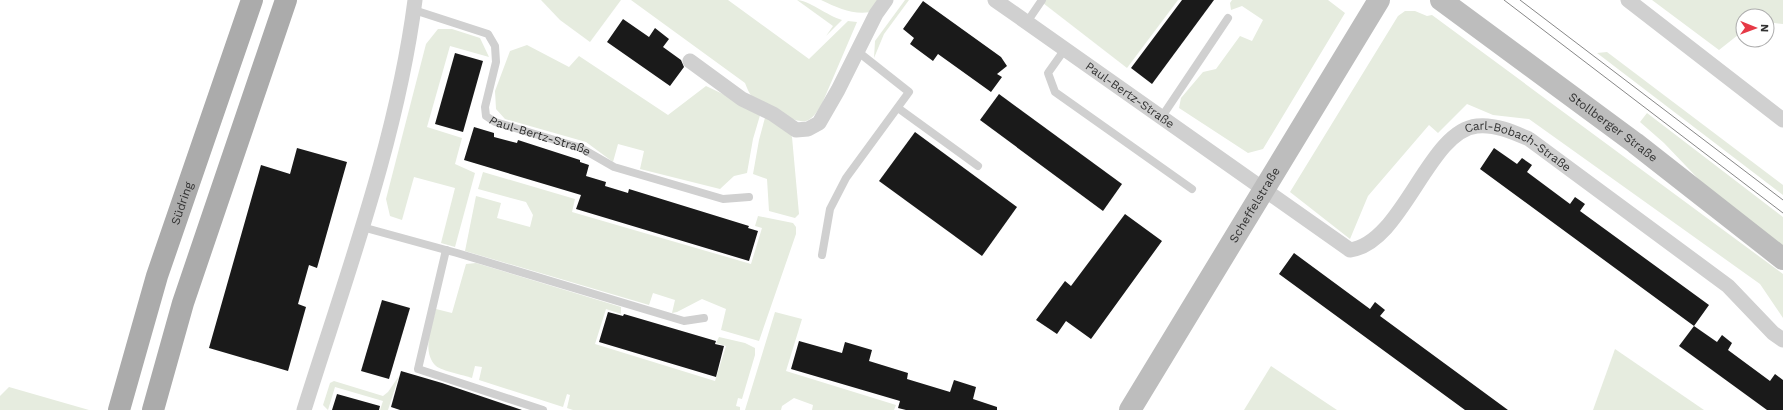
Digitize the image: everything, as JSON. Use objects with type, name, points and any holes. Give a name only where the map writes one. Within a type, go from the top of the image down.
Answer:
[{"type":"main road","name":"Südring","points":[[119,410],[157,276],[252,0]]},
{"type":"main road","points":[[153,410],[183,303],[286,0]]},
{"type":"main road","name":"Scheffelstraße","points":[[1130,410],[1379,0]]},
{"type":"main road","name":"Stollberger Straße","points":[[1440,0],[1635,143],[1783,259]]},
{"type":"street","points":[[690,61],[742,99],[773,114],[796,130],[808,129],[819,123],[838,90],[876,14],[886,0]]},
{"type":"street","name":"Paul-Bertz-Straße","points":[[995,0],[1264,191]]},
{"type":"street","points":[[1628,0],[1783,120]]},
{"type":"street","name":"Paul-Bertz-Straße","points":[[304,410],[362,227],[397,102],[415,5]]},
{"type":"street","name":"Carl-Bobach-Straße","points":[[1264,191],[1350,250],[1360,248],[1373,241],[1388,225],[1444,146],[1460,133],[1476,126],[1503,129],[1529,139],[1728,286],[1773,333],[1783,340]]},
{"type":"lane","points":[[1027,22],[1042,0]]},
{"type":"lane","name":"Paul-Bertz-Straße","points":[[415,5],[488,34],[495,46],[496,62],[485,106],[486,116],[495,122],[581,148],[621,170],[722,199],[749,197]]},
{"type":"lane","points":[[1161,118],[1228,18]]},
{"type":"lane","points":[[1065,49],[1048,73],[1055,92],[1192,189]]},
{"type":"lane","points":[[822,255],[830,209],[846,178],[909,92],[857,51]]},
{"type":"lane","points":[[898,108],[978,166]]},
{"type":"lane","points":[[362,227],[446,250],[684,321],[704,318]]},
{"type":"lane","points":[[446,250],[418,369],[543,410]]},
{"type":"shaded area","points":[[541,0],[621,0],[590,42],[560,20]]},
{"type":"shaded area","points":[[631,0],[728,0],[809,59],[848,21],[857,22],[821,106],[811,119],[801,121],[786,117],[762,105],[752,97],[745,83]]},
{"type":"shaded area","points":[[797,0],[807,3],[842,20],[826,36],[833,26]]},
{"type":"shaded area","points":[[821,0],[883,0],[876,11],[861,13],[841,9]]},
{"type":"shaded area","points":[[905,0],[909,0],[884,34],[874,58],[875,41]]},
{"type":"shaded area","points":[[1045,0],[1178,0],[1127,68],[1043,3]]},
{"type":"shaded area","points":[[1232,0],[1328,0],[1345,13],[1263,149],[1248,153],[1179,108],[1181,98],[1203,72],[1216,69],[1240,36],[1252,41],[1263,20],[1242,6],[1231,10],[1230,3]]},
{"type":"shaded area","points":[[1652,0],[1783,0],[1783,24],[1775,23],[1775,8],[1735,8],[1735,37],[1719,50]]},
{"type":"shaded area","points":[[1405,11],[1415,11],[1427,16],[1432,15],[1783,274],[1783,318],[1760,284],[1529,119],[1493,115],[1467,104],[1438,133],[1429,125],[1368,196],[1350,239],[1290,192],[1398,16]]},
{"type":"shaded area","points":[[438,29],[452,29],[480,38],[489,57],[450,46],[427,127],[462,138],[455,164],[475,173],[455,247],[441,243],[455,188],[414,177],[402,220],[390,216],[386,199],[426,44]]},
{"type":"shaded area","points":[[527,45],[569,67],[579,56],[668,115],[706,86],[761,112],[753,139],[747,173],[734,176],[720,189],[640,169],[644,151],[618,144],[613,162],[586,142],[505,119],[496,109],[495,91],[510,51]]},
{"type":"shaded area","points":[[1607,52],[1783,185],[1783,195],[1597,53]]},
{"type":"shaded area","points":[[1647,113],[1783,217],[1783,246],[1708,189],[1664,143],[1640,122]]},
{"type":"shaded area","points":[[766,114],[788,130],[792,137],[799,214],[795,218],[769,211],[767,179],[753,174],[759,140]]},
{"type":"shaded area","points":[[483,172],[575,199],[572,212],[751,264],[762,228],[755,226],[758,216],[793,223],[796,227],[796,234],[759,341],[721,330],[726,309],[702,299],[677,312],[672,313],[675,300],[653,293],[649,305],[465,251],[476,196],[501,203],[497,218],[530,227],[533,215],[526,202],[478,189]]},
{"type":"shaded area","points":[[476,263],[621,307],[621,314],[606,309],[595,344],[715,381],[726,346],[716,343],[719,337],[745,343],[755,348],[755,355],[742,399],[738,398],[736,406],[740,407],[740,410],[573,410],[567,408],[570,395],[567,394],[563,407],[479,380],[482,367],[475,366],[472,378],[439,368],[432,360],[428,346],[430,330],[436,309],[452,313],[466,264]]},
{"type":"shaded area","points":[[775,312],[802,319],[786,371],[896,405],[894,410],[812,410],[813,405],[794,398],[782,406],[781,410],[745,410]]},
{"type":"shaded area","points":[[1615,349],[1704,410],[1593,410]]},
{"type":"shaded area","points":[[1271,366],[1337,410],[1244,410]]},
{"type":"shaded area","points":[[399,376],[388,410],[380,410],[383,401],[335,387],[328,410],[323,405],[330,383],[334,381],[383,396],[388,392]]},
{"type":"shaded area","points":[[9,387],[89,410],[0,410],[0,396]]},
{"type":"building","points":[[1182,0],[1214,0],[1152,84],[1131,68]]},
{"type":"building","points":[[923,1],[1001,57],[1007,66],[997,74],[1002,77],[991,92],[938,54],[933,61],[910,44],[914,38],[903,29]]},
{"type":"building","points":[[623,19],[649,37],[655,28],[669,39],[663,47],[681,60],[684,67],[670,86],[607,42]]},
{"type":"building","points":[[455,53],[483,61],[463,132],[435,124]]},
{"type":"building","points":[[999,94],[1122,184],[1103,211],[980,120]]},
{"type":"building","points":[[474,127],[494,133],[494,137],[517,143],[518,140],[580,160],[580,162],[589,165],[586,176],[606,182],[605,186],[628,193],[629,189],[749,226],[748,228],[758,231],[749,261],[576,209],[581,195],[464,160]]},
{"type":"building","points":[[915,132],[1017,207],[982,256],[879,181]]},
{"type":"building","points":[[297,148],[347,162],[317,268],[309,265],[298,304],[306,307],[288,371],[209,348],[261,165],[290,174]]},
{"type":"building","points":[[1494,148],[1517,164],[1522,158],[1532,165],[1527,172],[1570,204],[1575,197],[1585,204],[1580,211],[1709,305],[1694,326],[1480,169]]},
{"type":"building","points":[[1125,214],[1162,241],[1091,339],[1066,321],[1057,334],[1036,320],[1065,281],[1071,286]]},
{"type":"building","points":[[1294,253],[1370,309],[1375,302],[1385,310],[1380,316],[1508,410],[1465,410],[1279,274]]},
{"type":"building","points":[[382,300],[410,308],[389,379],[361,371]]},
{"type":"building","points":[[608,312],[623,316],[624,314],[716,341],[715,344],[724,346],[716,377],[599,342]]},
{"type":"building","points":[[1694,326],[1717,342],[1722,335],[1732,343],[1728,350],[1770,381],[1775,374],[1783,380],[1783,410],[1767,410],[1679,346]]},
{"type":"building","points":[[799,341],[842,353],[845,342],[872,350],[869,361],[908,373],[907,379],[950,392],[954,380],[976,387],[973,399],[997,407],[997,410],[906,410],[898,408],[900,401],[791,369]]},
{"type":"building","points":[[401,371],[522,410],[400,410],[391,407]]},
{"type":"building","points":[[337,394],[380,406],[379,410],[332,410]]},
{"type":"tram line","points":[[1504,0],[1783,213]]},
{"type":"tram line","points":[[1520,0],[1783,200]]}]
